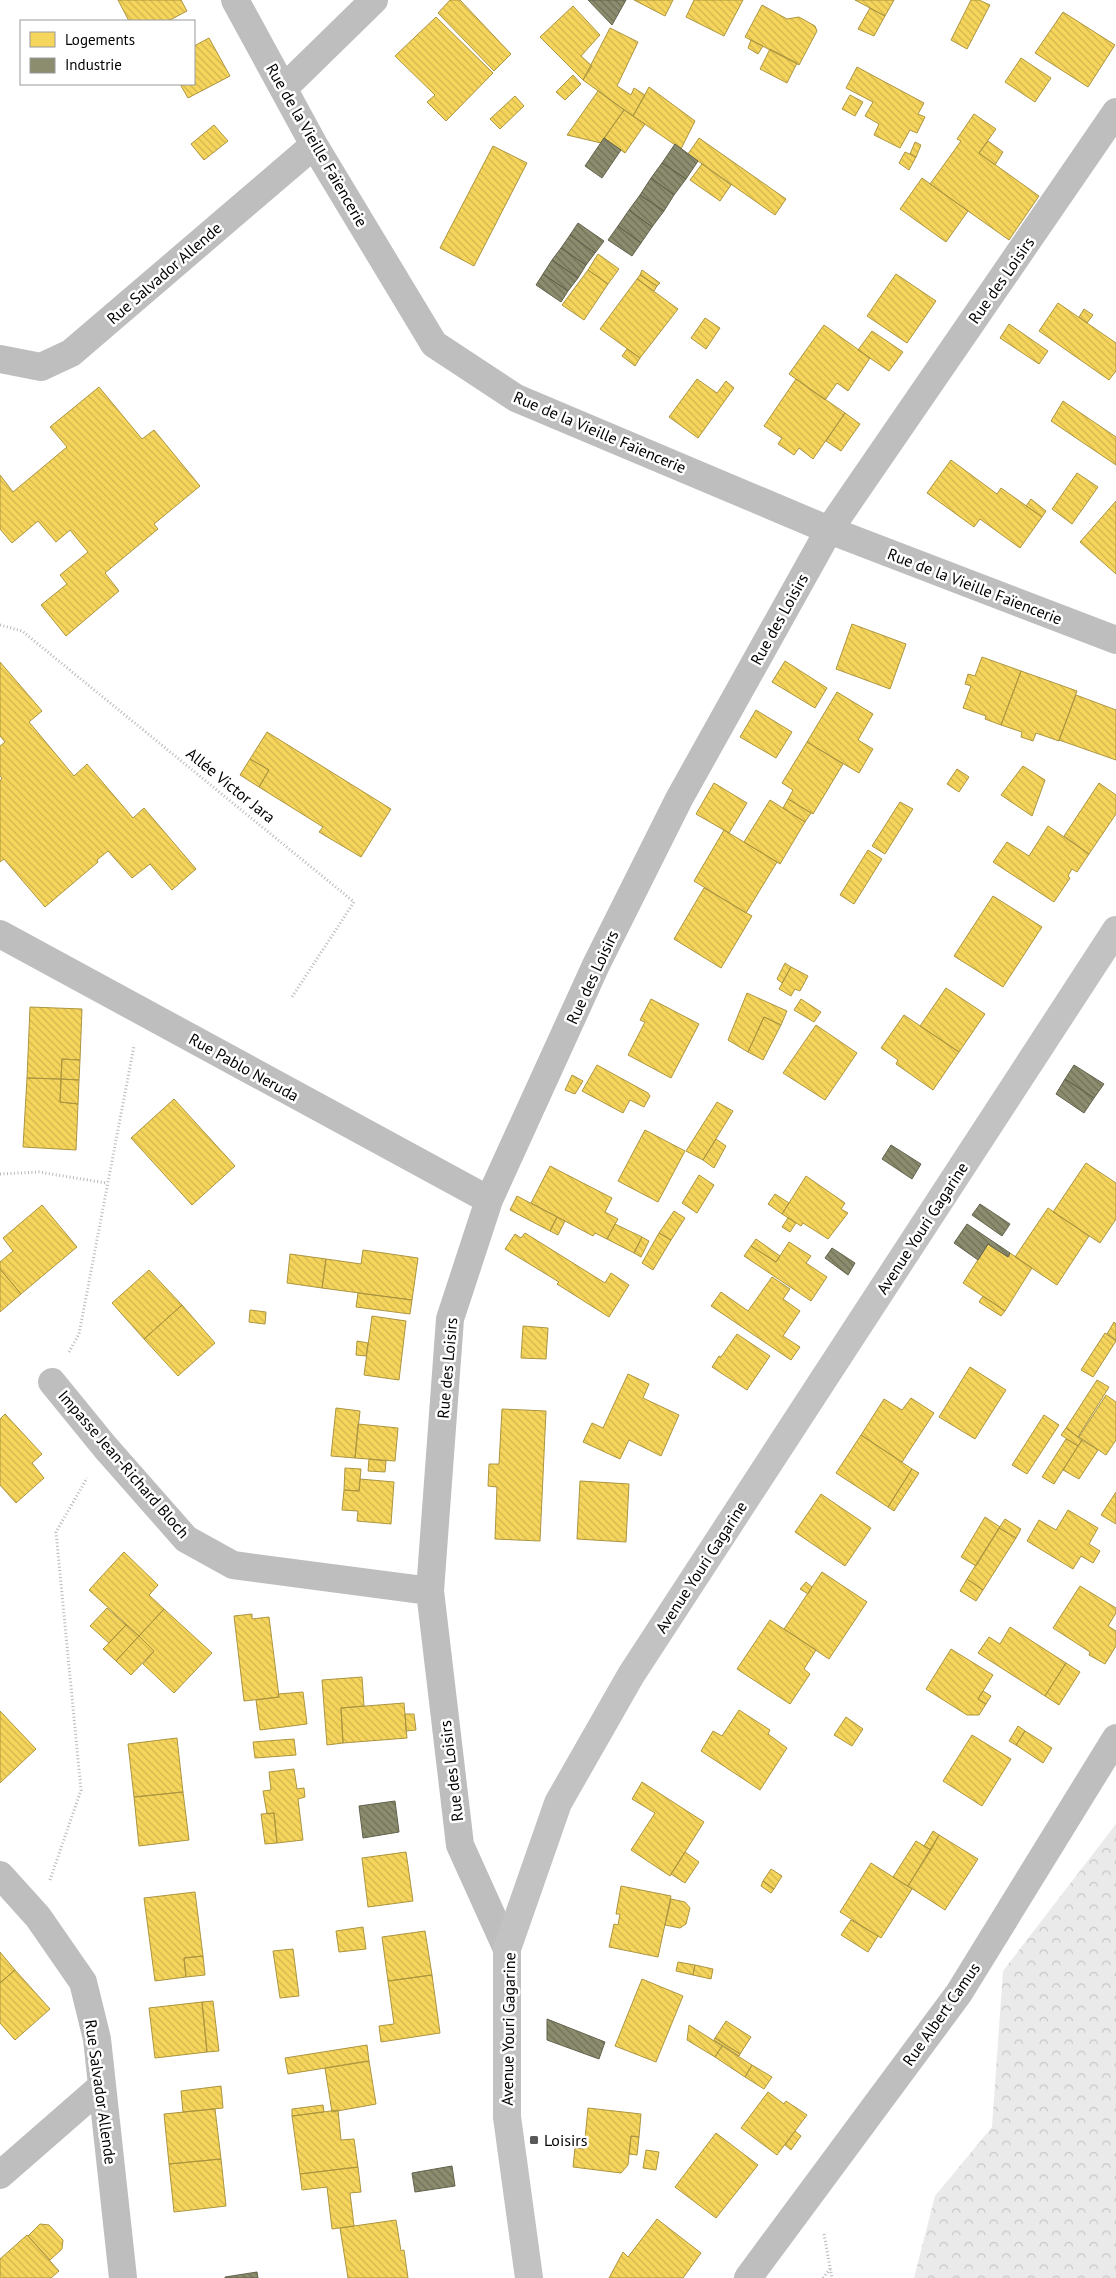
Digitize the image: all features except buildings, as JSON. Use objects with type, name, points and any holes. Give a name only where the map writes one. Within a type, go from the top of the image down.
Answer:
[{"type":"street","name":"Rue de la Vieille Faïencerie","points":[[235,0],[314,145],[434,344],[516,398],[828,530],[1116,640]]},
{"type":"street","points":[[284,88],[374,0]]},
{"type":"street","name":"Rue des Loisirs","points":[[507,1950],[460,1845],[430,1591],[450,1319],[489,1200],[596,965],[679,799],[828,530],[1116,112]]},
{"type":"street","name":"Rue Salvador Allende","points":[[0,359],[41,367],[71,353],[314,145]]},
{"type":"street","name":"Avenue Youri Gagarine","points":[[529,2278],[507,2117],[507,1950],[558,1803],[631,1675],[1116,930]]},
{"type":"street","name":"Rue Pablo Neruda","points":[[0,934],[489,1200]]},
{"type":"street","name":"Impasse Jean-Richard Bloch","points":[[52,1382],[105,1448],[186,1539],[233,1565],[430,1591]]},
{"type":"street","name":"Rue Albert Camus","points":[[748,2278],[959,1993],[1116,1738]]},
{"type":"street","name":"Rue Salvador Allende","points":[[0,1875],[38,1917],[83,1982],[97,2039],[123,2278]]},
{"type":"street","points":[[0,2175],[102,2086]]},
{"type":"path","name":"Allée Victor Jara","points":[[0,626],[22,631],[354,902],[292,996]]},
{"type":"path","points":[[52,1382],[79,1334],[106,1183],[142,1011]]},
{"type":"path","points":[[0,1174],[39,1172],[106,1183]]},
{"type":"path","points":[[38,1917],[81,1790],[56,1532],[105,1448]]},
{"type":"path","points":[[823,2278],[830,2269]]},
{"type":"green space","points":[[1116,1824],[1116,2278],[914,2278],[935,2196],[992,2127],[1003,1971]]},
{"type":"place","name":"Loisirs","points":[[534,2140]]}]
